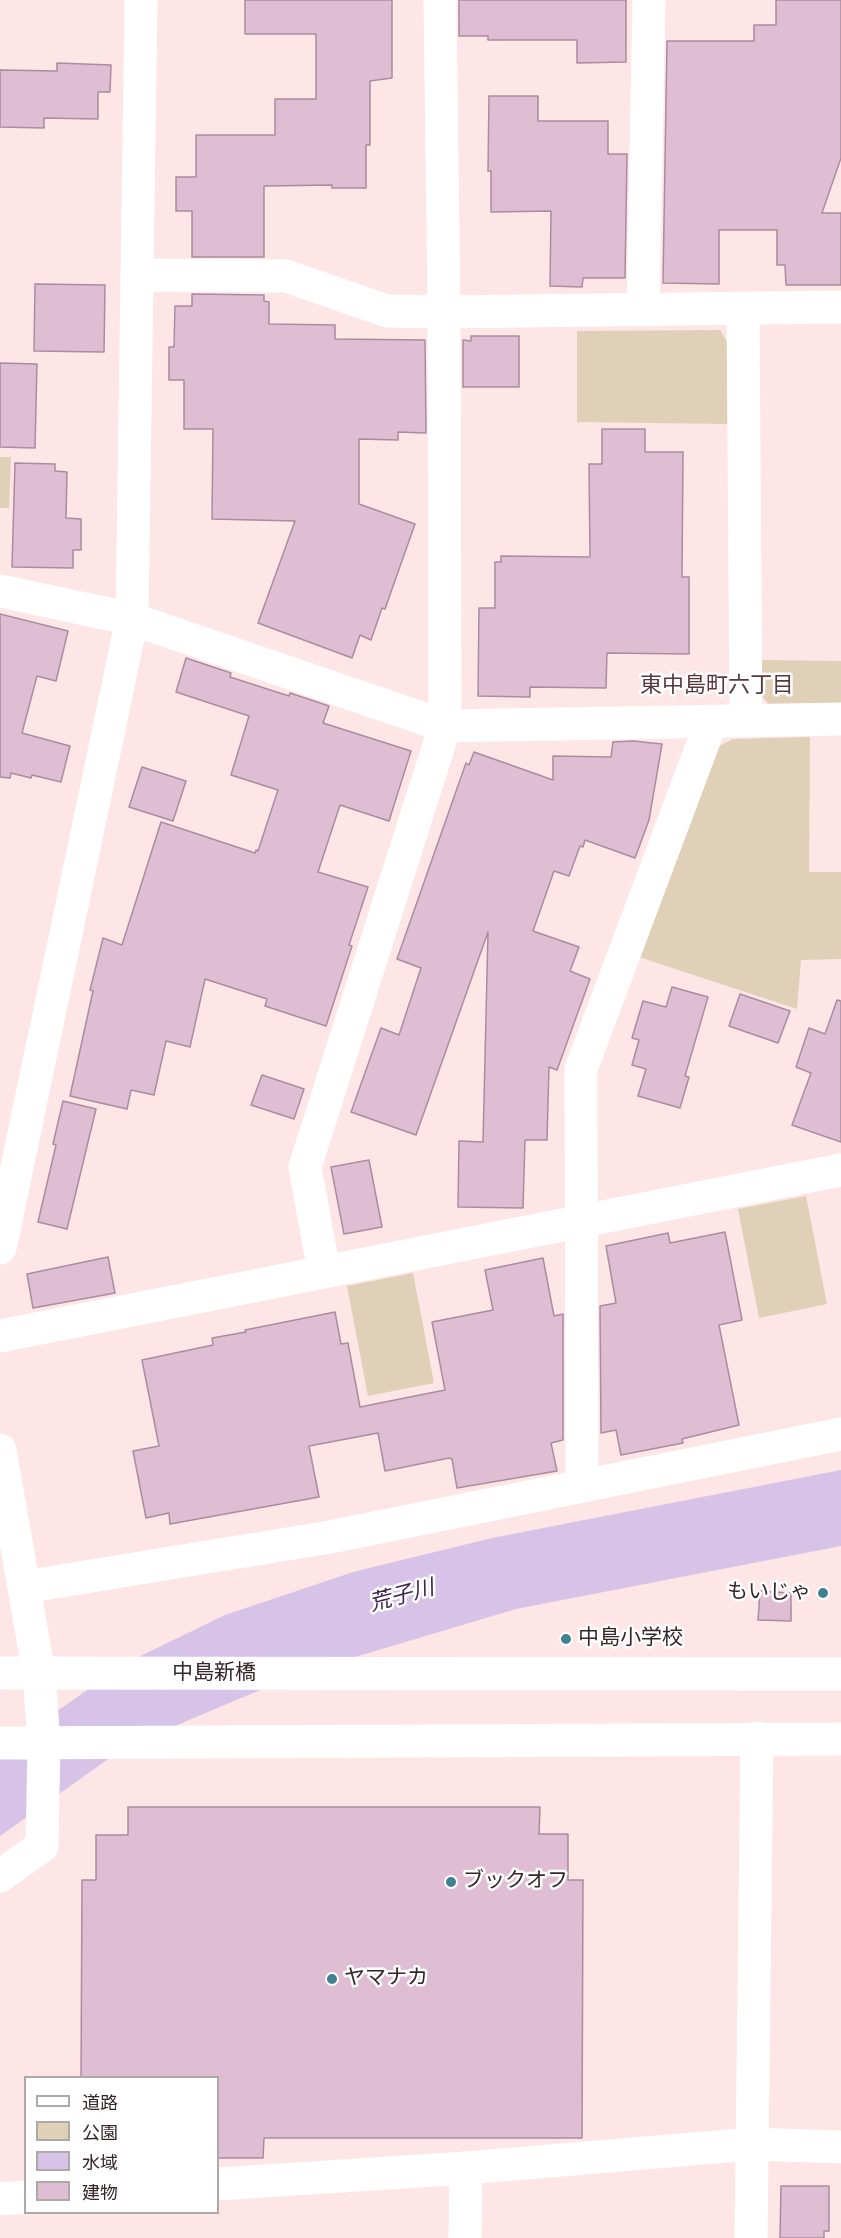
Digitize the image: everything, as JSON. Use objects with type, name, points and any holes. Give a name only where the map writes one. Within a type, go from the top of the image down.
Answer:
[{"type":"street","points":[[0,1248],[132,619],[141,0]]},
{"type":"street","points":[[324,1272],[306,1167],[445,726],[444,312],[440,0]]},
{"type":"street","points":[[643,309],[649,0]]},
{"type":"street","points":[[137,275],[286,276],[387,311],[841,307]]},
{"type":"street","points":[[742,309],[746,721]]},
{"type":"street","points":[[0,591],[132,619],[445,726],[841,719]]},
{"type":"street","points":[[582,1486],[581,1069],[711,722]]},
{"type":"street","points":[[0,1336],[841,1170]]},
{"type":"street","points":[[24,1587],[330,1536],[841,1434]]},
{"type":"street","points":[[0,1450],[41,1688],[45,1743],[42,1836],[0,1876]]},
{"type":"street","name":"中島新橋","points":[[0,1673],[41,1688],[92,1674],[841,1674]]},
{"type":"street","points":[[751,2238],[757,1738]]},
{"type":"street","points":[[0,1743],[841,1739]]},
{"type":"street","points":[[219,2184],[466,2168],[752,2144],[841,2147]]},
{"type":"street","points":[[465,2238],[466,2168]]},
{"type":"street","points":[[0,2199],[24,2197]]},
{"type":"green space","points":[[720,330],[728,343],[729,424],[577,422],[577,331]]},
{"type":"green space","points":[[0,457],[11,457],[9,508],[0,508]]},
{"type":"green space","points":[[761,660],[841,661],[841,706],[771,707],[760,694]]},
{"type":"green space","points":[[810,737],[809,872],[841,872],[841,959],[801,960],[797,1009],[639,957],[719,746],[733,739]]},
{"type":"green space","points":[[806,1196],[827,1304],[759,1318],[738,1209]]},
{"type":"green space","points":[[413,1273],[434,1383],[368,1396],[347,1286]]},
{"type":"water","name":"荒子川","points":[[841,1470],[841,1546],[516,1609],[298,1674],[125,1747],[0,1836],[0,1751],[126,1663],[225,1615],[353,1572],[492,1538]]},
{"type":"building","points":[[245,0],[392,0],[392,78],[370,81],[370,145],[366,145],[366,188],[332,188],[332,185],[264,186],[264,257],[192,257],[192,211],[176,211],[176,177],[196,177],[196,135],[275,135],[275,99],[316,99],[316,34],[245,34]]},
{"type":"building","points":[[459,0],[626,0],[626,62],[577,63],[577,40],[488,40],[488,36],[459,36]]},
{"type":"building","points":[[776,0],[841,0],[841,158],[822,213],[841,213],[841,285],[786,285],[785,265],[777,265],[777,230],[719,230],[719,284],[663,283],[667,41],[754,41],[754,25],[776,25]]},
{"type":"building","points":[[57,63],[111,65],[110,92],[98,92],[98,119],[44,118],[44,128],[0,127],[0,70],[57,71]]},
{"type":"building","points":[[489,96],[538,96],[538,121],[608,121],[608,154],[627,154],[625,278],[583,278],[582,287],[550,286],[551,211],[491,212],[491,171],[488,171]]},
{"type":"building","points":[[35,284],[105,285],[104,352],[34,351]]},
{"type":"building","points":[[192,294],[264,295],[264,301],[269,302],[269,324],[335,325],[335,339],[425,340],[426,433],[398,432],[398,440],[359,439],[359,504],[415,524],[385,609],[382,608],[371,640],[360,635],[352,658],[258,623],[295,521],[212,519],[213,429],[184,429],[184,380],[169,380],[169,347],[174,347],[175,306],[192,306]]},
{"type":"building","points":[[471,336],[519,336],[519,387],[463,387],[463,340],[471,341]]},
{"type":"building","points":[[0,363],[37,364],[35,448],[0,447]]},
{"type":"building","points":[[602,429],[645,429],[645,452],[683,452],[682,577],[689,577],[689,654],[607,653],[606,688],[530,687],[530,697],[478,696],[479,608],[495,608],[495,562],[501,562],[501,556],[590,557],[589,464],[602,464]]},
{"type":"building","points":[[15,463],[55,464],[55,471],[67,472],[66,518],[81,519],[81,550],[73,550],[73,568],[12,567]]},
{"type":"building","points":[[0,614],[68,631],[56,681],[37,676],[22,733],[70,746],[61,782],[11,773],[10,778],[0,777]]},
{"type":"building","points":[[186,658],[231,673],[230,677],[329,706],[323,723],[411,751],[389,821],[340,805],[318,872],[368,887],[326,1026],[265,1006],[267,999],[205,979],[190,1047],[166,1041],[154,1095],[131,1090],[127,1109],[70,1096],[93,991],[90,990],[103,938],[122,945],[161,822],[255,853],[256,850],[258,851],[278,790],[231,775],[249,716],[176,692]]},
{"type":"building","points":[[633,741],[662,744],[649,820],[635,858],[585,840],[583,847],[580,846],[569,876],[554,871],[533,931],[579,947],[570,971],[590,979],[557,1070],[549,1067],[547,1140],[525,1140],[523,1208],[458,1207],[459,1141],[483,1142],[488,932],[416,1135],[351,1112],[381,1028],[399,1035],[421,968],[397,959],[466,763],[469,765],[474,752],[553,780],[553,756],[611,757],[613,742]]},
{"type":"building","points":[[142,767],[186,781],[173,821],[129,807]]},
{"type":"building","points":[[672,987],[708,997],[685,1076],[689,1077],[680,1108],[638,1096],[646,1069],[632,1065],[639,1040],[632,1038],[643,1001],[666,1007]]},
{"type":"building","points":[[740,994],[790,1011],[778,1043],[729,1026]]},
{"type":"building","points":[[837,1000],[841,1001],[841,1142],[792,1125],[811,1073],[796,1067],[809,1028],[825,1034]]},
{"type":"building","points":[[262,1075],[304,1089],[294,1119],[251,1105]]},
{"type":"building","points":[[63,1101],[96,1109],[67,1229],[38,1222],[56,1145],[53,1144]]},
{"type":"building","points":[[369,1160],[382,1227],[344,1234],[331,1167]]},
{"type":"building","points":[[725,1232],[742,1320],[719,1325],[739,1425],[682,1439],[683,1443],[621,1455],[616,1430],[601,1433],[600,1306],[616,1303],[606,1246],[668,1233],[670,1243]]},
{"type":"building","points":[[108,1257],[115,1293],[33,1308],[27,1274]]},
{"type":"building","points":[[543,1258],[554,1316],[563,1314],[563,1440],[551,1443],[557,1471],[457,1488],[452,1459],[449,1458],[385,1471],[378,1433],[309,1446],[319,1497],[170,1524],[169,1513],[146,1518],[133,1451],[159,1446],[142,1360],[213,1345],[212,1338],[335,1312],[341,1344],[348,1343],[360,1407],[445,1390],[432,1322],[493,1310],[485,1270]]},
{"type":"building","points":[[760,1591],[791,1593],[791,1621],[758,1620]]},
{"type":"building","name":"ヤマナカ","points":[[128,1807],[540,1807],[539,1834],[568,1834],[568,1880],[583,1880],[582,2138],[264,2138],[263,2158],[219,2158],[219,2076],[81,2076],[82,1880],[96,1880],[96,1835],[128,1835]]},
{"type":"building","points":[[781,2186],[829,2186],[829,2231],[824,2231],[824,2238],[780,2238]]},
{"type":"place","name":"もいじゃ","points":[[823,1593]]},
{"type":"place","name":"中島小学校","points":[[566,1639]]},
{"type":"place","name":"ブックオフ","points":[[451,1882]]},
{"type":"place","name":"ヤマナカ","points":[[332,1979]]},
{"type":"district","name":"東中島町六丁目","points":[[717,687]]}]
